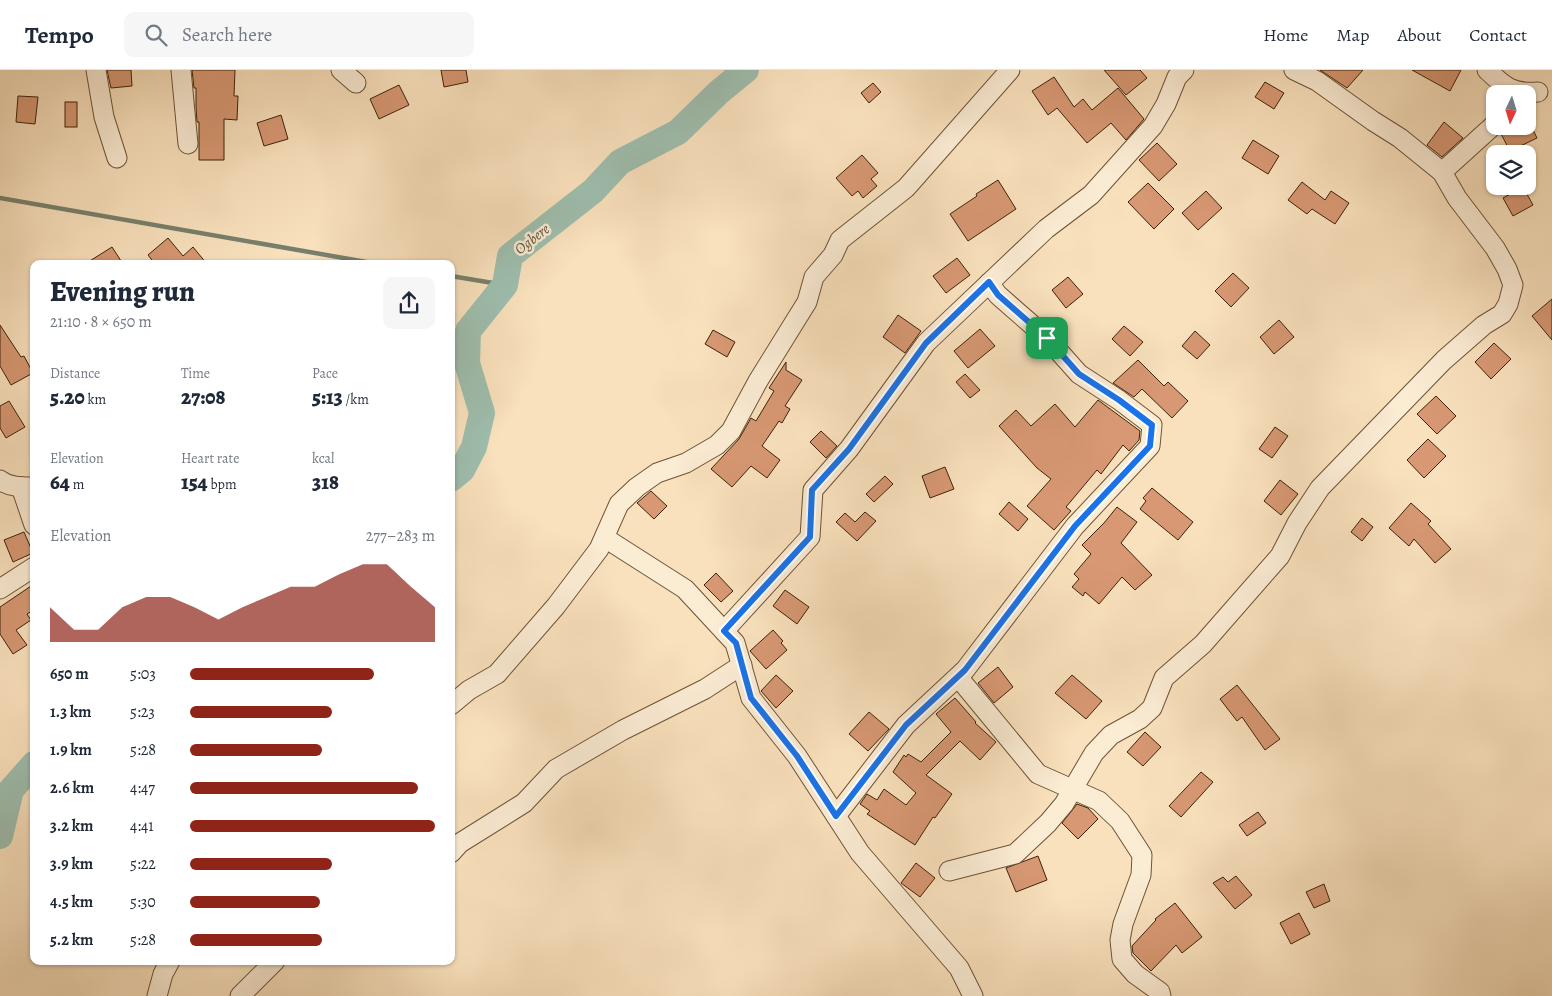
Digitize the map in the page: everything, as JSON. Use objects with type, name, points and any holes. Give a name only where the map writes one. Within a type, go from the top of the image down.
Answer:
[{"type":"street","points":[[96,70],[104,117],[117,158]]},
{"type":"street","points":[[181,70],[188,144]]},
{"type":"street","points":[[341,70],[356,83]]},
{"type":"street","points":[[455,702],[469,690],[497,674],[556,606],[599,549],[620,504],[637,488],[658,473],[686,463],[717,445],[730,431],[758,381],[807,302],[814,277],[833,255],[840,240],[906,188],[1010,70]]},
{"type":"street","points":[[948,871],[1015,854],[1048,823],[1074,789],[1094,753],[1111,735],[1140,718],[1152,708],[1164,678],[1203,644],[1280,556],[1297,523],[1320,488],[1444,360],[1484,324],[1502,314],[1508,304],[1513,285],[1507,269],[1495,248],[1457,198],[1442,172],[1400,138],[1317,81],[1294,70]]},
{"type":"street","points":[[1487,70],[1507,88],[1524,93],[1539,92]]},
{"type":"street","points":[[724,631],[810,537],[812,490],[849,449],[926,343],[1046,229],[1091,196],[1153,126],[1166,104],[1177,72]]},
{"type":"street","points":[[1442,172],[1486,132]]},
{"type":"street","points":[[836,816],[906,725],[958,677],[1075,526],[1150,446],[1152,425],[1119,400],[1079,374],[1047,338],[998,295],[989,282]]},
{"type":"street","points":[[0,480],[4,483],[27,487],[30,503]]},
{"type":"street","points":[[605,538],[685,589],[736,643],[751,698],[797,756],[860,853],[959,968],[973,996]]},
{"type":"street","points":[[0,590],[30,570]]},
{"type":"street","points":[[455,849],[460,843],[524,802],[556,769],[622,730],[705,689],[742,665]]},
{"type":"street","points":[[958,677],[1038,774],[1099,801],[1120,821],[1142,855],[1140,874],[1123,924],[1120,940],[1122,958],[1134,974],[1160,992],[1161,996]]},
{"type":"street","points":[[157,996],[163,974],[168,965]]},
{"type":"street","points":[[240,996],[271,965]]},
{"type":"building","points":[[107,70],[131,70],[132,86],[111,88]]},
{"type":"building","points":[[192,70],[235,70],[234,96],[238,96],[237,120],[224,119],[224,160],[199,160],[199,122],[197,122],[196,88],[194,88]]},
{"type":"building","points":[[441,70],[466,70],[468,82],[444,87]]},
{"type":"building","points":[[1104,70],[1140,70],[1147,78],[1126,95]]},
{"type":"building","points":[[1320,70],[1363,70],[1347,88]]},
{"type":"building","points":[[1412,70],[1461,70],[1450,91]]},
{"type":"building","points":[[1054,77],[1074,107],[1083,99],[1092,110],[1118,88],[1144,119],[1126,140],[1111,123],[1087,143],[1057,108],[1048,115],[1032,91]]},
{"type":"building","points":[[1265,82],[1284,93],[1274,109],[1255,97]]},
{"type":"building","points":[[873,83],[881,92],[869,103],[861,93]]},
{"type":"building","points":[[399,85],[409,105],[379,119],[370,99]]},
{"type":"building","points":[[18,96],[38,97],[35,124],[16,122]]},
{"type":"building","points":[[65,102],[77,102],[77,127],[65,127]]},
{"type":"building","points":[[281,115],[288,139],[264,146],[257,123]]},
{"type":"building","points":[[1444,122],[1463,138],[1442,157],[1427,145]]},
{"type":"building","points":[[1502,135],[1536,135],[1537,138],[1522,145],[1507,145]]},
{"type":"building","points":[[1253,140],[1279,156],[1268,174],[1242,158]]},
{"type":"building","points":[[1157,143],[1177,164],[1159,181],[1139,160]]},
{"type":"building","points":[[862,155],[878,173],[871,179],[877,186],[863,198],[858,191],[852,196],[836,178]]},
{"type":"building","points":[[998,180],[1016,209],[968,241],[950,214]]},
{"type":"building","points":[[1302,182],[1325,200],[1331,191],[1349,203],[1335,224],[1312,209],[1307,214],[1288,200]]},
{"type":"building","points":[[1148,183],[1174,209],[1154,229],[1128,202]]},
{"type":"building","points":[[1206,191],[1222,208],[1198,230],[1182,213]]},
{"type":"building","points":[[1508,195],[1527,195],[1533,205],[1513,216],[1503,198]]},
{"type":"building","points":[[168,238],[183,256],[193,247],[204,260],[152,260],[148,255]]},
{"type":"building","points":[[112,247],[120,260],[91,260]]},
{"type":"building","points":[[957,258],[970,275],[946,293],[933,276]]},
{"type":"building","points":[[1233,273],[1249,288],[1231,307],[1215,291]]},
{"type":"building","points":[[1068,277],[1083,294],[1066,308],[1052,290]]},
{"type":"building","points":[[1552,299],[1552,340],[1532,316]]},
{"type":"building","points":[[898,315],[921,331],[905,353],[883,337]]},
{"type":"building","points":[[1279,320],[1294,337],[1274,354],[1260,337]]},
{"type":"building","points":[[0,325],[21,357],[24,356],[30,367],[30,375],[11,385],[0,366]]},
{"type":"building","points":[[1124,326],[1143,342],[1130,356],[1112,339]]},
{"type":"building","points":[[980,329],[995,346],[968,368],[954,351]]},
{"type":"building","points":[[713,330],[735,342],[727,357],[705,344]]},
{"type":"building","points":[[1195,331],[1210,345],[1197,359],[1182,346]]},
{"type":"building","points":[[1494,343],[1511,359],[1491,379],[1475,362]]},
{"type":"building","points":[[1138,360],[1164,386],[1168,382],[1188,401],[1172,418],[1142,389],[1134,397],[1113,383]]},
{"type":"building","points":[[786,362],[786,370],[802,380],[785,406],[790,409],[782,423],[779,421],[762,446],[780,460],[767,478],[751,466],[732,487],[711,469],[739,439],[751,418],[756,421],[774,391],[769,388]]},
{"type":"building","points":[[965,374],[980,390],[970,398],[956,382]]},
{"type":"building","points":[[1436,396],[1456,416],[1437,434],[1417,414]]},
{"type":"building","points":[[1098,400],[1140,431],[1139,440],[1129,451],[1123,445],[1101,474],[1097,470],[1066,507],[1071,511],[1054,530],[1027,506],[1051,479],[1037,468],[999,426],[1016,410],[1031,426],[1055,404],[1075,427]]},
{"type":"building","points":[[9,401],[25,427],[6,438],[0,428],[0,406]]},
{"type":"building","points":[[1275,427],[1288,436],[1272,458],[1259,449]]},
{"type":"building","points":[[821,431],[837,446],[826,458],[810,442]]},
{"type":"building","points":[[1428,439],[1446,456],[1424,478],[1407,460]]},
{"type":"building","points":[[945,467],[954,489],[930,498],[922,476]]},
{"type":"building","points":[[885,476],[893,484],[874,502],[866,494]]},
{"type":"building","points":[[1280,480],[1298,494],[1281,515],[1264,501]]},
{"type":"building","points":[[1152,488],[1193,522],[1178,540],[1140,509],[1146,501],[1143,498]]},
{"type":"building","points":[[651,491],[667,506],[654,519],[637,503]]},
{"type":"building","points":[[1009,502],[1028,519],[1018,531],[999,514]]},
{"type":"building","points":[[1411,503],[1431,521],[1428,524],[1451,549],[1435,563],[1414,539],[1409,546],[1389,528]]},
{"type":"building","points":[[1117,507],[1137,522],[1121,543],[1152,575],[1135,590],[1122,577],[1099,604],[1085,592],[1083,596],[1072,587],[1079,579],[1074,574],[1091,554],[1082,545]]},
{"type":"building","points":[[865,512],[876,521],[857,541],[836,522],[845,513],[855,522]]},
{"type":"building","points":[[1362,518],[1373,527],[1362,541],[1351,532]]},
{"type":"building","points":[[24,532],[30,546],[30,554],[13,562],[4,540]]},
{"type":"building","points":[[716,573],[733,591],[721,602],[704,585]]},
{"type":"building","points":[[30,587],[30,612],[27,614],[30,621],[16,630],[27,645],[13,654],[0,634],[0,607]]},
{"type":"building","points":[[785,590],[809,607],[797,624],[773,606]]},
{"type":"building","points":[[773,630],[783,641],[781,643],[787,650],[766,669],[750,651]]},
{"type":"building","points":[[998,667],[1013,687],[994,703],[978,683]]},
{"type":"building","points":[[776,675],[793,691],[776,708],[761,691]]},
{"type":"building","points":[[1072,675],[1102,701],[1086,719],[1055,693]]},
{"type":"building","points":[[1237,685],[1280,739],[1265,750],[1242,717],[1237,721],[1220,699]]},
{"type":"building","points":[[955,698],[975,723],[996,742],[980,760],[960,741],[926,775],[952,794],[935,818],[933,817],[915,845],[867,814],[870,811],[860,804],[867,794],[877,800],[884,789],[906,805],[916,793],[893,772],[904,755],[906,757],[908,754],[921,762],[951,732],[936,714]]},
{"type":"building","points":[[869,712],[889,729],[868,751],[849,734]]},
{"type":"building","points":[[1145,732],[1161,747],[1143,766],[1127,752]]},
{"type":"building","points":[[1201,772],[1213,782],[1181,817],[1169,806]]},
{"type":"building","points":[[1077,804],[1088,808],[1098,819],[1078,839],[1062,823]]},
{"type":"building","points":[[1258,812],[1266,823],[1247,836],[1239,825]]},
{"type":"building","points":[[1038,856],[1047,880],[1016,892],[1006,868]]},
{"type":"building","points":[[916,863],[935,878],[920,897],[901,883]]},
{"type":"building","points":[[1236,876],[1252,895],[1235,909],[1213,883],[1223,877],[1228,882]]},
{"type":"building","points":[[1324,884],[1330,901],[1314,908],[1306,892]]},
{"type":"building","points":[[1175,903],[1202,937],[1182,953],[1176,945],[1151,971],[1133,953],[1132,946],[1155,919]]},
{"type":"building","points":[[1299,913],[1310,934],[1291,944],[1280,923]]},
{"type":"waterway","name":"Ogbere","points":[[455,476],[462,470],[474,447],[482,413],[467,363],[468,331],[505,285],[510,256],[593,191],[620,162],[678,132],[719,92],[746,70]]},
{"type":"waterway","points":[[0,198],[355,260]]},
{"type":"waterway","points":[[455,277],[505,285]]},
{"type":"waterway","name":"Ogbere","points":[[0,836],[11,790],[30,769]]},
{"type":"route","points":[[989,282],[998,295],[1047,338],[1079,374],[1119,400],[1152,425],[1150,446],[1075,526],[965,670],[906,725],[836,816],[797,756],[751,698],[736,643],[724,631],[810,537],[812,490],[849,449],[926,343],[989,282]]}]
